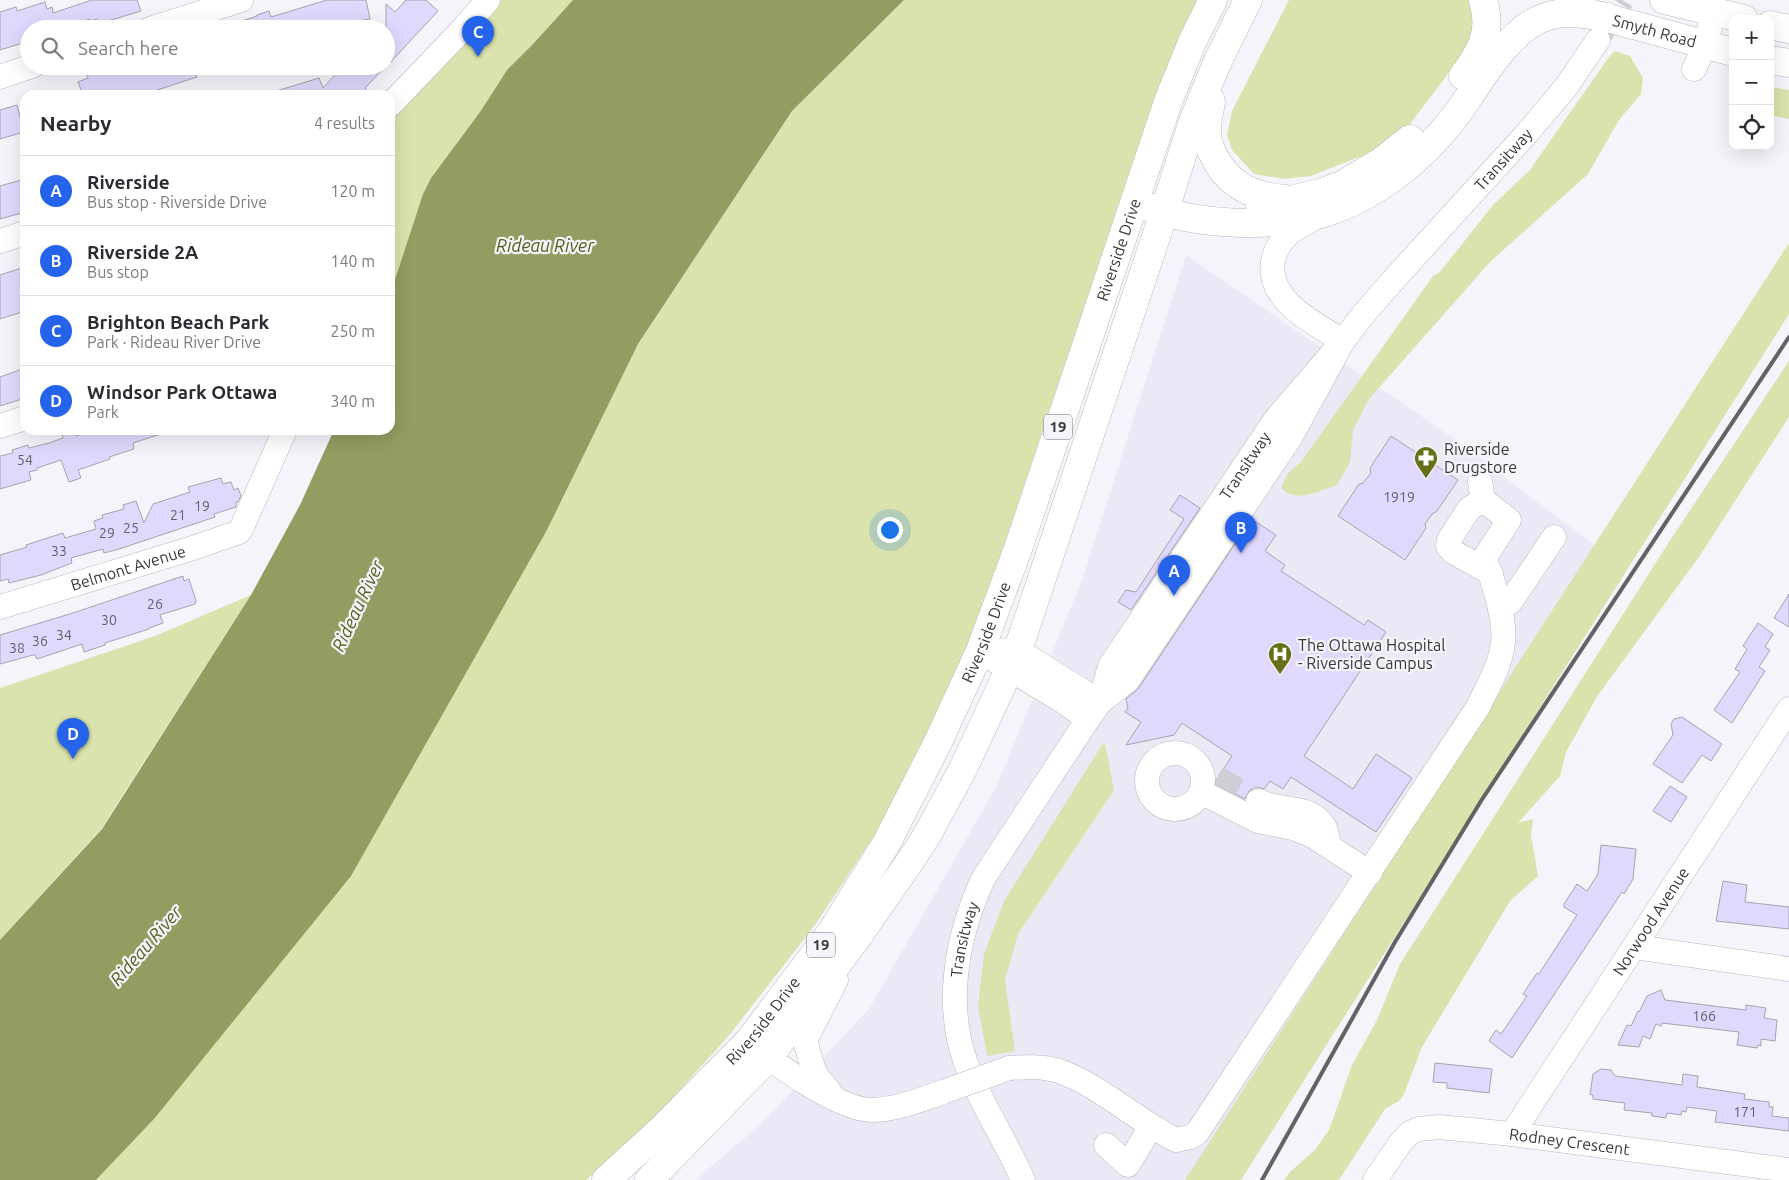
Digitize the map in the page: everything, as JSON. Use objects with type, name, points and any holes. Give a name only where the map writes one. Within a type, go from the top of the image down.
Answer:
[{"type":"main road","name":"Riverside Drive","points":[[606,1180],[662,1130],[758,1050],[886,844],[938,742],[980,651],[1018,548],[1136,195],[1181,67],[1213,0]]},
{"type":"main road","name":"Riverside Drive","points":[[649,1180],[758,1050],[856,939],[927,835],[963,769],[1013,660],[1192,124],[1217,63],[1248,0]]},
{"type":"main road","points":[[1166,205],[1206,204],[1246,208],[1264,206],[1320,194],[1366,171],[1404,145],[1426,124],[1461,79],[1482,48],[1487,24],[1483,0]]},
{"type":"main road","name":"Smyth Road","points":[[1547,0],[1603,29],[1700,57],[1729,53]]},
{"type":"main road","name":"Smyth Road","points":[[1664,0],[1729,16]]},
{"type":"main road","points":[[1136,195],[1209,221],[1249,223],[1295,219],[1323,213],[1366,195],[1399,173],[1428,148],[1454,118],[1508,43],[1526,27],[1543,18],[1564,12],[1603,29]]},
{"type":"main road","points":[[1774,26],[1789,29]]},
{"type":"main road","points":[[1774,61],[1789,63]]},
{"type":"main road","points":[[1217,63],[1206,129],[1208,142],[1219,167],[1228,178],[1240,187],[1254,193],[1268,198],[1294,199]]},
{"type":"street","points":[[178,20],[241,0]]},
{"type":"street","points":[[395,100],[460,32],[477,4]]},
{"type":"street","points":[[1700,57],[1714,12]]},
{"type":"street","name":"Transitway","points":[[1024,1180],[968,1070],[962,1050],[955,1001],[958,954],[973,902],[984,879],[1094,710],[1127,681],[1151,646],[1294,431],[1343,341],[1396,277],[1529,131],[1566,87],[1603,29]]},
{"type":"street","points":[[0,76],[20,70]]},
{"type":"street","points":[[1323,213],[1288,233],[1280,242],[1274,259],[1273,277],[1285,299],[1343,341]]},
{"type":"street","points":[[0,241],[20,235]]},
{"type":"street","points":[[0,426],[20,420]]},
{"type":"street","name":"Belmont Avenue","points":[[0,607],[239,532],[283,435]]},
{"type":"street","points":[[758,1050],[840,1102],[872,1110],[903,1107],[1009,1068],[1044,1068],[1059,1072],[1091,1087],[1176,1140],[1190,1137],[1197,1133],[1478,706],[1499,662],[1504,640],[1500,609],[1491,573],[1484,559],[1509,520],[1482,491],[1449,540],[1448,546],[1453,552],[1491,573]]},
{"type":"street","points":[[1500,609],[1511,601],[1554,537]]},
{"type":"street","points":[[980,651],[1013,660],[1061,700],[1094,710]]},
{"type":"street","name":"Norwood Avenue","points":[[1512,1134],[1634,947],[1779,741],[1789,709]]},
{"type":"street","points":[[1207,781],[1258,821],[1293,828],[1311,835],[1370,872]]},
{"type":"street","points":[[1258,801],[1265,805],[1300,810],[1314,817],[1325,827],[1329,846]]},
{"type":"street","points":[[840,1102],[815,1074],[805,1042],[856,939]]},
{"type":"street","points":[[1634,947],[1789,969]]},
{"type":"street","points":[[1106,1145],[1128,1165],[1151,1126]]},
{"type":"street","name":"Rodney Crescent","points":[[1374,1180],[1401,1142],[1410,1133],[1419,1129],[1438,1127],[1512,1134],[1789,1170]]},
{"type":"shaded area","points":[[488,0],[573,0],[507,70],[480,112],[431,178],[423,194],[395,282],[395,100]]},
{"type":"shaded area","points":[[904,0],[1198,0],[1133,161],[970,646],[884,821],[815,925],[731,1033],[646,1128],[586,1180],[96,1180],[154,1119],[547,530],[638,344],[792,111]]},
{"type":"shaded area","points":[[1289,0],[1471,0],[1474,31],[1463,54],[1407,128],[1374,151],[1311,176],[1285,179],[1254,174],[1232,150],[1227,135],[1232,111]]},
{"type":"shaded area","points":[[1615,51],[1630,56],[1643,78],[1641,94],[1619,120],[1588,174],[1490,262],[1369,399],[1353,430],[1350,462],[1337,485],[1308,495],[1301,496],[1287,493],[1281,488],[1288,473],[1301,462],[1433,276],[1440,272],[1493,205],[1529,171]]},
{"type":"shaded area","points":[[1774,88],[1789,90],[1789,119],[1774,116]]},
{"type":"shaded area","points":[[1789,243],[1789,314],[1241,1180],[1185,1180]]},
{"type":"shaded area","name":"The Ottawa Hospital - Riverside Campus","points":[[1186,255],[1456,440],[1594,545],[1462,767],[1195,1180],[695,1180],[761,1124],[869,1009],[996,787],[1081,583]]},
{"type":"shaded area","points":[[1789,361],[1789,417],[1699,557],[1598,695],[1566,752],[1560,776],[1518,823],[1533,819],[1531,835],[1538,876],[1510,901],[1422,1047],[1404,1094],[1399,1101],[1385,1109],[1339,1180],[1284,1180],[1290,1172],[1315,1150],[1329,1130],[1352,1065],[1377,1020],[1400,964],[1671,539]]},
{"type":"shaded area","points":[[251,595],[101,829],[0,940],[0,688],[155,636]]},
{"type":"shaded area","points":[[1105,744],[1114,790],[1018,934],[1005,980],[1015,1051],[987,1056],[978,1006],[984,954],[1004,901],[1102,745]]},
{"type":"water","name":"Rideau River","points":[[573,0],[904,0],[792,111],[638,344],[547,530],[351,876],[154,1119],[96,1180],[0,1180],[0,940],[102,829],[251,595],[300,505],[332,435],[395,435],[395,280],[423,194],[431,178],[480,112],[507,70]]},
{"type":"building","points":[[92,0],[137,0],[141,11],[111,20],[20,20],[20,44],[0,50],[0,12],[16,7],[17,11],[45,2],[47,9],[52,7],[53,13]]},
{"type":"building","points":[[327,0],[366,0],[370,19],[245,20],[269,11],[271,17]]},
{"type":"building","points":[[406,0],[426,0],[438,11],[395,57],[395,20],[386,20],[386,4],[395,12]]},
{"type":"building","points":[[87,75],[196,75],[197,77],[157,90],[81,90],[78,82],[88,78]]},
{"type":"building","points":[[335,75],[377,75],[365,88],[367,90],[280,90],[319,78],[323,88]]},
{"type":"building","points":[[17,105],[20,117],[20,133],[0,139],[0,110]]},
{"type":"building","points":[[20,180],[20,213],[0,219],[0,186]]},
{"type":"building","points":[[20,269],[20,313],[0,319],[0,275]]},
{"type":"building","points":[[20,370],[20,400],[0,406],[0,377]]},
{"type":"building","points":[[62,435],[158,435],[133,443],[134,449],[78,470],[81,478],[69,482],[61,460],[29,472],[31,480],[0,489],[0,456],[13,453],[12,450],[28,445],[29,448],[49,443],[63,438]]},
{"type":"building","points":[[1391,436],[1458,480],[1437,511],[1432,514],[1425,524],[1426,528],[1405,560],[1338,516],[1359,484],[1363,483],[1371,473],[1370,468]]},
{"type":"building","points":[[221,478],[223,484],[231,482],[234,490],[238,488],[241,496],[238,502],[236,502],[236,507],[214,514],[215,517],[119,549],[104,553],[103,549],[71,558],[72,563],[41,575],[9,583],[8,579],[0,581],[0,555],[63,533],[65,538],[96,529],[94,521],[103,518],[102,515],[124,509],[123,505],[136,501],[144,523],[153,504],[190,492],[188,487]]},
{"type":"building","points":[[1180,495],[1200,508],[1131,610],[1118,602],[1126,590],[1136,592],[1184,519],[1170,510]]},
{"type":"building","points":[[1253,520],[1276,535],[1265,551],[1285,565],[1281,571],[1364,625],[1368,620],[1386,632],[1304,756],[1353,789],[1376,754],[1412,778],[1376,832],[1291,777],[1283,789],[1270,781],[1264,789],[1257,787],[1250,790],[1245,799],[1214,783],[1232,756],[1182,723],[1174,735],[1126,745],[1141,722],[1125,712],[1128,708],[1126,699],[1138,689]]},
{"type":"building","points":[[183,576],[184,581],[189,579],[196,601],[195,604],[160,615],[163,623],[84,652],[82,644],[37,659],[33,655],[0,664],[0,635]]},
{"type":"building","points":[[1789,594],[1789,627],[1774,618]]},
{"type":"building","points":[[1758,623],[1773,634],[1765,647],[1770,650],[1759,667],[1765,671],[1732,723],[1714,710],[1740,672],[1735,669],[1747,649],[1743,646]]},
{"type":"building","points":[[1682,717],[1722,744],[1711,761],[1702,755],[1682,783],[1653,764],[1673,735],[1671,724],[1674,719]]},
{"type":"building","points":[[1670,786],[1687,797],[1671,822],[1653,811]]},
{"type":"building","points":[[1601,845],[1636,849],[1633,879],[1624,894],[1622,892],[1512,1058],[1489,1041],[1496,1030],[1501,1034],[1527,996],[1523,994],[1537,973],[1539,974],[1577,915],[1564,907],[1564,904],[1577,884],[1587,891],[1598,874]]},
{"type":"building","points":[[1723,881],[1747,885],[1745,902],[1789,907],[1789,929],[1716,921]]},
{"type":"building","points":[[1661,990],[1665,1000],[1746,1010],[1746,1005],[1766,1008],[1764,1018],[1777,1020],[1775,1041],[1761,1039],[1761,1046],[1758,1045],[1757,1048],[1737,1045],[1739,1032],[1662,1023],[1661,1026],[1656,1024],[1650,1039],[1643,1036],[1639,1047],[1618,1045],[1627,1025],[1631,1026],[1647,996]]},
{"type":"building","points":[[1435,1063],[1492,1069],[1489,1093],[1447,1088],[1447,1083],[1433,1082]]},
{"type":"building","points":[[1601,1069],[1611,1070],[1615,1076],[1682,1085],[1683,1074],[1698,1076],[1697,1087],[1745,1094],[1744,1099],[1769,1102],[1769,1107],[1773,1107],[1772,1116],[1789,1118],[1789,1131],[1715,1122],[1717,1111],[1687,1107],[1686,1112],[1682,1111],[1681,1115],[1667,1113],[1666,1118],[1652,1116],[1652,1113],[1624,1110],[1625,1103],[1593,1099],[1593,1095],[1590,1094],[1593,1074]]},
{"type":"tunnel","points":[[1601,34],[1622,0]]},
{"type":"tunnel","points":[[1217,778],[1258,801]]},
{"type":"railway","points":[[1262,1180],[1395,942],[1481,801],[1789,337]]},
{"type":"place","name":"Brighton Beach Park","points":[[478,57]]},
{"type":"place","name":"Riverside Drugstore","points":[[1426,479]]},
{"type":"place","name":"Riverside 2A","points":[[1241,553]]},
{"type":"place","name":"Riverside","points":[[1174,596]]},
{"type":"place","name":"The Ottawa Hospital - Riverside Campus","points":[[1280,675]]},
{"type":"place","name":"Windsor Park Ottawa","points":[[73,759]]}]
